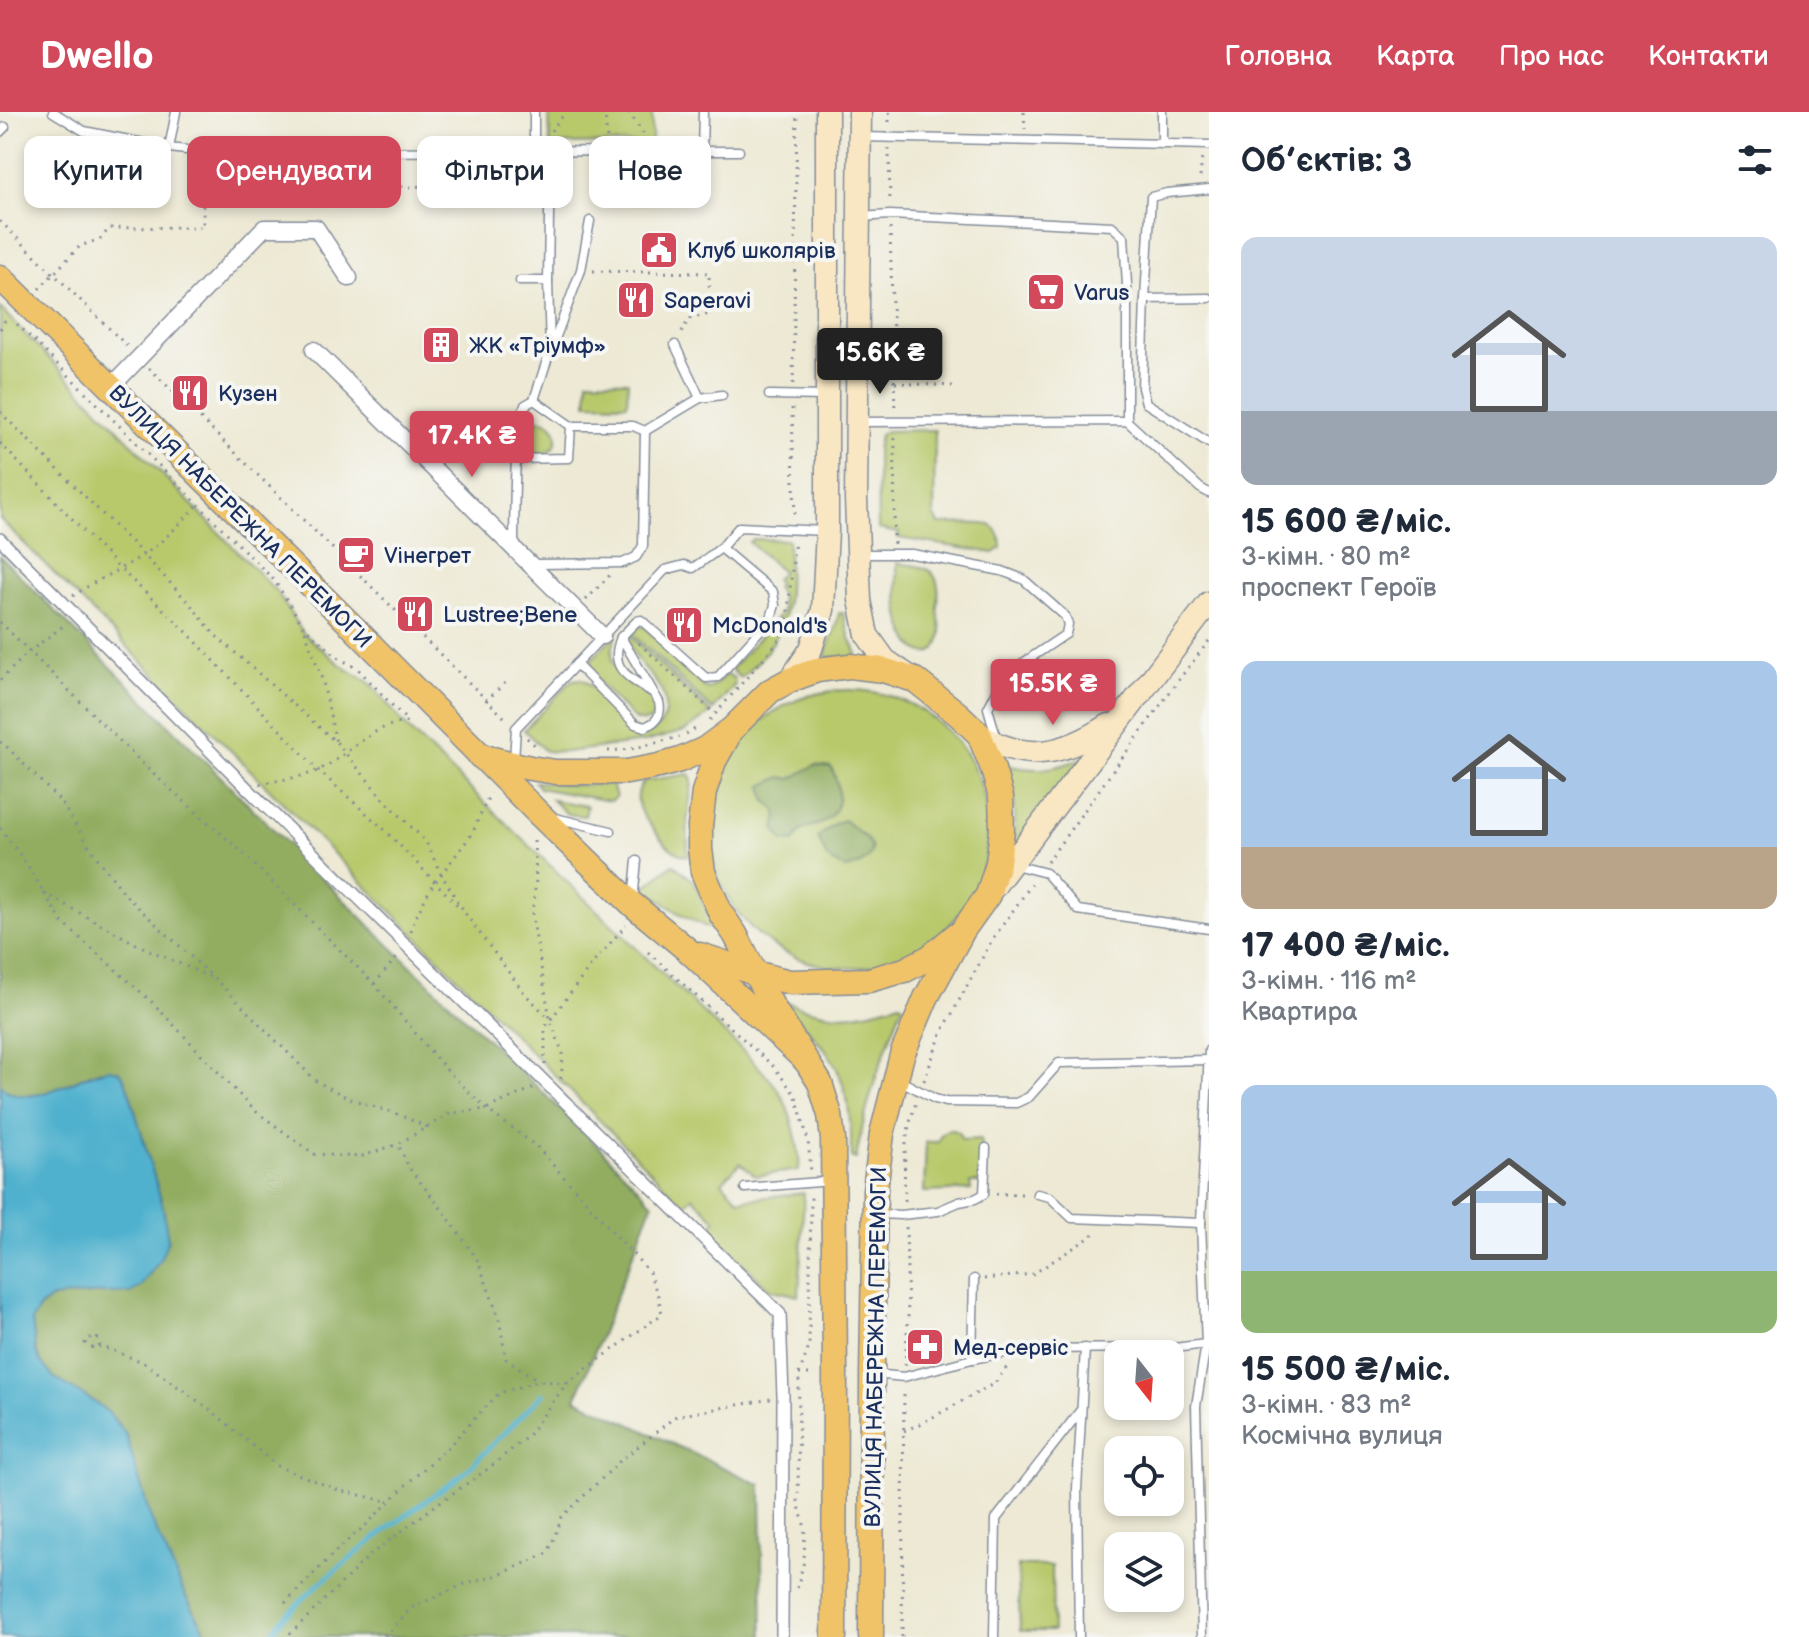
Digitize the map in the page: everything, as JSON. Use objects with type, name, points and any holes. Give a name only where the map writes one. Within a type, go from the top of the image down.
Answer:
[{"type":"main road","points":[[790,680],[811,649],[823,610],[827,531],[827,112]]},
{"type":"main road","points":[[860,112],[856,422],[860,600],[867,635],[885,660],[915,680]]},
{"type":"main road","name":"ВУЛИЦЯ НАБЕРЕЖНА ПЕРЕМОГИ","points":[[0,277],[17,309],[111,387],[480,756],[507,770],[627,772],[680,760],[705,749],[724,721],[770,691],[817,670],[850,666],[883,670],[915,680],[989,739],[992,766],[1001,797],[1002,830],[998,863],[988,895],[963,930],[926,998],[902,1055],[882,1134],[873,1214],[871,1637]]},
{"type":"main road","points":[[988,895],[1208,608]]},
{"type":"main road","points":[[989,739],[1036,753],[1065,748],[1086,740],[1123,716]]},
{"type":"main road","name":"ВУЛИЦЯ НАБЕРЕЖНА ПЕРЕМОГИ","points":[[724,721],[704,792],[700,826],[703,872],[721,914],[735,934],[772,1006],[820,1083],[830,1115],[833,1139],[823,1181],[835,1374],[834,1637]]},
{"type":"main road","name":"ВУЛИЦЯ НАБЕРЕЖНА ПЕРЕМОГИ","points":[[507,770],[539,814],[637,908],[690,952],[805,1060]]},
{"type":"main road","name":"ВУЛИЦЯ НАБЕРЕЖНА ПЕРЕМОГИ","points":[[690,952],[790,982],[869,980],[905,970],[930,957],[963,930]]},
{"type":"main road","name":"ВУЛИЦЯ НАБЕРЕЖНА ПЕРЕМОГИ","points":[[735,934],[756,954],[796,975],[833,982]]},
{"type":"street","points":[[111,387],[264,228],[316,228],[349,278]]},
{"type":"street","points":[[314,350],[602,636]]},
{"type":"street","points":[[0,539],[246,787],[780,1314],[783,1396],[782,1637]]},
{"type":"lane","points":[[53,112],[84,131],[109,136]]},
{"type":"lane","points":[[171,138],[176,112]]},
{"type":"lane","points":[[534,112],[534,136]]},
{"type":"lane","points":[[702,136],[703,112]]},
{"type":"lane","points":[[1162,112],[1162,144]]},
{"type":"lane","points":[[860,137],[1206,145]]},
{"type":"lane","points":[[711,151],[739,151]]},
{"type":"lane","points":[[1204,189],[1151,197],[1142,388],[1146,403],[1209,443]]},
{"type":"lane","points":[[549,208],[550,351]]},
{"type":"lane","points":[[859,217],[890,215],[1112,226],[1124,237],[1126,257],[1127,421]]},
{"type":"lane","points":[[590,221],[581,270],[534,400],[525,405],[519,425],[514,541],[522,555],[536,564],[623,563],[636,557],[643,546],[645,431]]},
{"type":"lane","points":[[520,281],[548,281]]},
{"type":"lane","points":[[1145,299],[1209,298]]},
{"type":"lane","points":[[675,345],[700,398]]},
{"type":"lane","points":[[645,431],[700,398],[722,395]]},
{"type":"lane","points":[[769,395],[826,396]]},
{"type":"lane","points":[[534,400],[571,426],[633,426],[645,431]]},
{"type":"lane","points":[[856,422],[1127,421],[1209,493]]},
{"type":"lane","points":[[517,459],[569,458],[571,426]]},
{"type":"lane","points":[[507,770],[516,728],[665,570],[684,565],[693,568],[721,548],[739,527],[827,531]]},
{"type":"lane","points":[[656,695],[626,676],[616,660],[616,649],[623,634],[637,621],[641,620],[706,678],[713,678],[721,674],[771,618],[775,605],[773,592],[721,548]]},
{"type":"lane","points":[[857,554],[912,554],[1002,571],[1023,579],[1065,616],[1068,624],[1066,634],[1011,671],[993,698],[988,708],[989,739]]},
{"type":"lane","points":[[576,664],[635,724],[645,727],[655,722],[659,718],[660,707],[656,695],[623,634]]},
{"type":"lane","points":[[539,814],[611,831]]},
{"type":"lane","points":[[637,861],[637,908]]},
{"type":"lane","points":[[1010,864],[1046,873],[1078,910],[1209,929]]},
{"type":"lane","points":[[1202,1637],[1196,1406],[1206,1344],[1201,1223],[1209,1050]]},
{"type":"lane","points":[[896,1079],[946,1102],[1016,1103],[1029,1097],[1059,1063],[1208,1060]]},
{"type":"lane","points":[[873,1214],[938,1211],[984,1194],[986,1148]]},
{"type":"lane","points":[[745,1188],[823,1181]]},
{"type":"lane","points":[[1037,1194],[1050,1197],[1072,1218],[1201,1223]]},
{"type":"lane","points":[[972,1359],[974,1279]]},
{"type":"lane","points":[[872,1374],[904,1377],[1024,1349],[1174,1348],[1206,1344]]},
{"type":"lane","points":[[1079,1637],[1077,1489],[1085,1348]]},
{"type":"lane","points":[[994,1637],[996,1519],[1081,1409]]},
{"type":"path","points":[[547,136],[566,112]]},
{"type":"path","points":[[605,112],[607,136]]},
{"type":"path","points":[[629,112],[645,136]]},
{"type":"path","points":[[724,721],[781,638],[790,605],[796,529],[792,395],[797,112]]},
{"type":"path","points":[[889,112],[895,383],[894,553]]},
{"type":"path","points":[[1024,112],[1025,141]]},
{"type":"path","points":[[1204,189],[1206,145]]},
{"type":"path","points":[[0,329],[80,246],[100,239],[110,228],[203,227],[204,208]]},
{"type":"path","points":[[0,221],[486,701],[544,754]]},
{"type":"path","points":[[581,270],[709,273],[710,314],[689,319],[675,345]]},
{"type":"path","points":[[0,307],[17,309],[198,505],[274,580],[304,627],[323,682],[337,743]]},
{"type":"path","points":[[895,383],[953,386]]},
{"type":"path","points":[[0,412],[143,554],[214,634],[337,743],[380,795],[426,842],[467,916],[525,994],[550,1019]]},
{"type":"path","points":[[0,443],[319,771],[387,832],[467,916]]},
{"type":"path","points":[[64,603],[92,582],[121,569],[154,548],[198,505]]},
{"type":"path","points":[[577,612],[623,563]]},
{"type":"path","points":[[0,680],[30,651],[77,616]]},
{"type":"path","points":[[0,622],[150,771],[244,854],[374,984],[444,1067],[486,1109],[536,1146],[649,1272],[658,1296],[662,1314],[567,1383],[527,1437],[370,1555],[287,1637]]},
{"type":"path","points":[[246,787],[319,771],[363,738],[393,723],[408,722],[358,669],[339,658],[304,627]]},
{"type":"path","points":[[623,634],[724,721]]},
{"type":"path","points":[[486,701],[506,682]]},
{"type":"path","points":[[600,752],[631,749],[683,736],[708,722],[724,721]]},
{"type":"path","points":[[0,742],[61,802],[94,854],[129,899],[216,980],[316,1081],[348,1098],[427,1127]]},
{"type":"path","points":[[374,984],[408,945],[414,921],[434,882],[472,834],[488,797],[507,770]]},
{"type":"path","points":[[0,828],[26,863],[62,922],[153,1003],[254,1110],[314,1154],[360,1157],[398,1144],[451,1113],[486,1109],[546,1083],[545,1027],[637,908]]},
{"type":"path","points":[[534,841],[536,880],[532,915],[550,1019],[563,1054],[559,1096]]},
{"type":"path","points":[[44,893],[138,945],[216,980]]},
{"type":"path","points":[[648,952],[774,1067],[796,1096],[823,1181],[809,1347],[799,1374],[798,1502],[805,1528],[804,1561],[796,1590]]},
{"type":"path","points":[[398,1144],[409,1168],[478,1261],[499,1318],[506,1359],[539,1381]]},
{"type":"path","points":[[984,1194],[1037,1194]]},
{"type":"path","points":[[974,1279],[1033,1274],[1092,1236],[1095,1219]]},
{"type":"path","points":[[100,1346],[143,1362],[212,1411],[277,1466],[338,1490],[390,1502]]},
{"type":"path","points":[[904,1431],[995,1383],[1014,1357],[1024,1349]]},
{"type":"path","points":[[782,1375],[835,1374]]},
{"type":"path","points":[[285,1603],[339,1548],[445,1450],[499,1393],[539,1381],[567,1383]]},
{"type":"path","points":[[385,1637],[411,1608],[548,1553],[562,1517],[619,1462],[676,1416],[783,1396]]},
{"type":"green space","points":[[549,112],[652,112],[652,136],[589,136],[589,144],[573,144],[573,136],[550,136]]},
{"type":"green space","points":[[0,308],[277,592],[303,633],[342,666],[370,683],[409,730],[775,1085],[794,1129],[799,1170],[756,1176],[740,1163],[722,1182],[739,1200],[804,1193],[799,1296],[769,1289],[708,1229],[716,1220],[693,1197],[684,1205],[0,519]]},
{"type":"green space","points":[[588,380],[628,381],[627,404],[587,403]]},
{"type":"green space","points":[[540,420],[552,425],[557,437],[552,449],[540,454],[528,449],[523,437],[528,425]]},
{"type":"green space","points":[[935,430],[934,515],[939,524],[989,525],[999,535],[1001,545],[994,553],[898,538],[899,533],[878,529],[877,449],[880,435],[886,431]]},
{"type":"green space","points":[[753,539],[788,540],[787,600],[779,632],[770,647],[740,678],[731,669],[782,612],[781,595],[776,587],[779,584],[775,580],[782,571],[749,542]]},
{"type":"green space","points":[[0,556],[380,936],[589,1137],[653,1203],[576,1399],[761,1485],[763,1637],[209,1637],[186,1597],[150,1519],[126,1435],[99,1405],[53,1377],[36,1352],[31,1320],[49,1300],[80,1293],[129,1293],[163,1207],[123,1076],[101,1070],[49,1092],[28,1096],[9,1092],[0,1085]]},
{"type":"green space","points":[[897,563],[925,568],[937,581],[941,633],[932,652],[916,649],[903,627],[898,600]]},
{"type":"green space","points":[[839,613],[843,613],[857,654],[854,658],[827,657],[825,654]]},
{"type":"green space","points":[[638,626],[645,627],[704,687],[714,686],[726,674],[734,678],[735,685],[713,710],[630,632]]},
{"type":"green space","points":[[616,633],[613,663],[628,683],[655,701],[657,710],[651,720],[635,720],[607,692],[592,668],[591,660]]},
{"type":"green space","points":[[628,634],[711,713],[685,731],[644,742],[566,752],[545,751],[524,730],[572,680],[587,682],[636,730],[652,731],[662,723],[665,709],[663,694],[633,652]]},
{"type":"green space","points":[[863,690],[915,706],[948,730],[978,776],[986,802],[986,856],[978,882],[948,928],[902,958],[863,968],[835,968],[783,952],[750,928],[741,917],[726,895],[712,856],[710,815],[726,763],[750,730],[761,721],[783,706],[822,692]]},
{"type":"green space","points":[[1083,758],[1018,846],[1015,840],[1015,803],[1006,765],[1045,769]]},
{"type":"green space","points":[[815,765],[831,767],[837,783],[837,806],[828,819],[801,831],[794,842],[783,841],[775,829],[775,808],[766,801],[762,786],[781,777],[791,779]]},
{"type":"green space","points":[[690,774],[688,856],[674,851],[662,840],[642,814],[638,797],[644,781]]},
{"type":"green space","points":[[535,782],[612,784],[616,797],[610,801],[539,788]]},
{"type":"green space","points":[[552,800],[587,806],[585,816],[567,814]]},
{"type":"green space","points":[[844,820],[865,837],[871,849],[868,858],[845,869],[827,858],[818,837]]},
{"type":"green space","points":[[673,864],[694,881],[713,926],[708,928],[677,912],[644,888]]},
{"type":"green space","points":[[784,1001],[815,1011],[842,1015],[900,1003],[903,1005],[875,1080],[856,1159],[852,1158],[848,1108],[838,1071],[821,1045],[782,1003]]},
{"type":"green space","points":[[949,1129],[958,1132],[962,1140],[981,1139],[980,1183],[970,1183],[971,1190],[924,1192],[926,1142],[938,1142],[941,1134]]},
{"type":"green space","points":[[1018,1566],[1052,1566],[1053,1631],[1020,1631]]},
{"type":"water","points":[[110,1069],[123,1076],[130,1094],[163,1207],[168,1240],[160,1260],[140,1287],[130,1293],[52,1298],[41,1306],[32,1320],[36,1352],[52,1376],[99,1405],[126,1435],[151,1519],[186,1597],[209,1637],[0,1637],[0,1085],[12,1093],[26,1096],[40,1094]]},
{"type":"waterway","points":[[269,1637],[282,1619],[320,1583],[464,1473],[543,1394]]},
{"type":"place","name":"Клуб школярів","points":[[659,250]]},
{"type":"place","name":"Varus","points":[[1046,292]]},
{"type":"place","name":"Saperavi","points":[[636,300]]},
{"type":"place","name":"ЖК «Тріумф»","points":[[441,345]]},
{"type":"place","name":"Кузен","points":[[190,393]]},
{"type":"place","name":"Vінегрет","points":[[356,555]]},
{"type":"place","name":"Lustree;Bene","points":[[415,614]]},
{"type":"place","name":"McDonald's","points":[[684,625]]},
{"type":"place","name":"Мед-сервіс","points":[[925,1347]]}]
